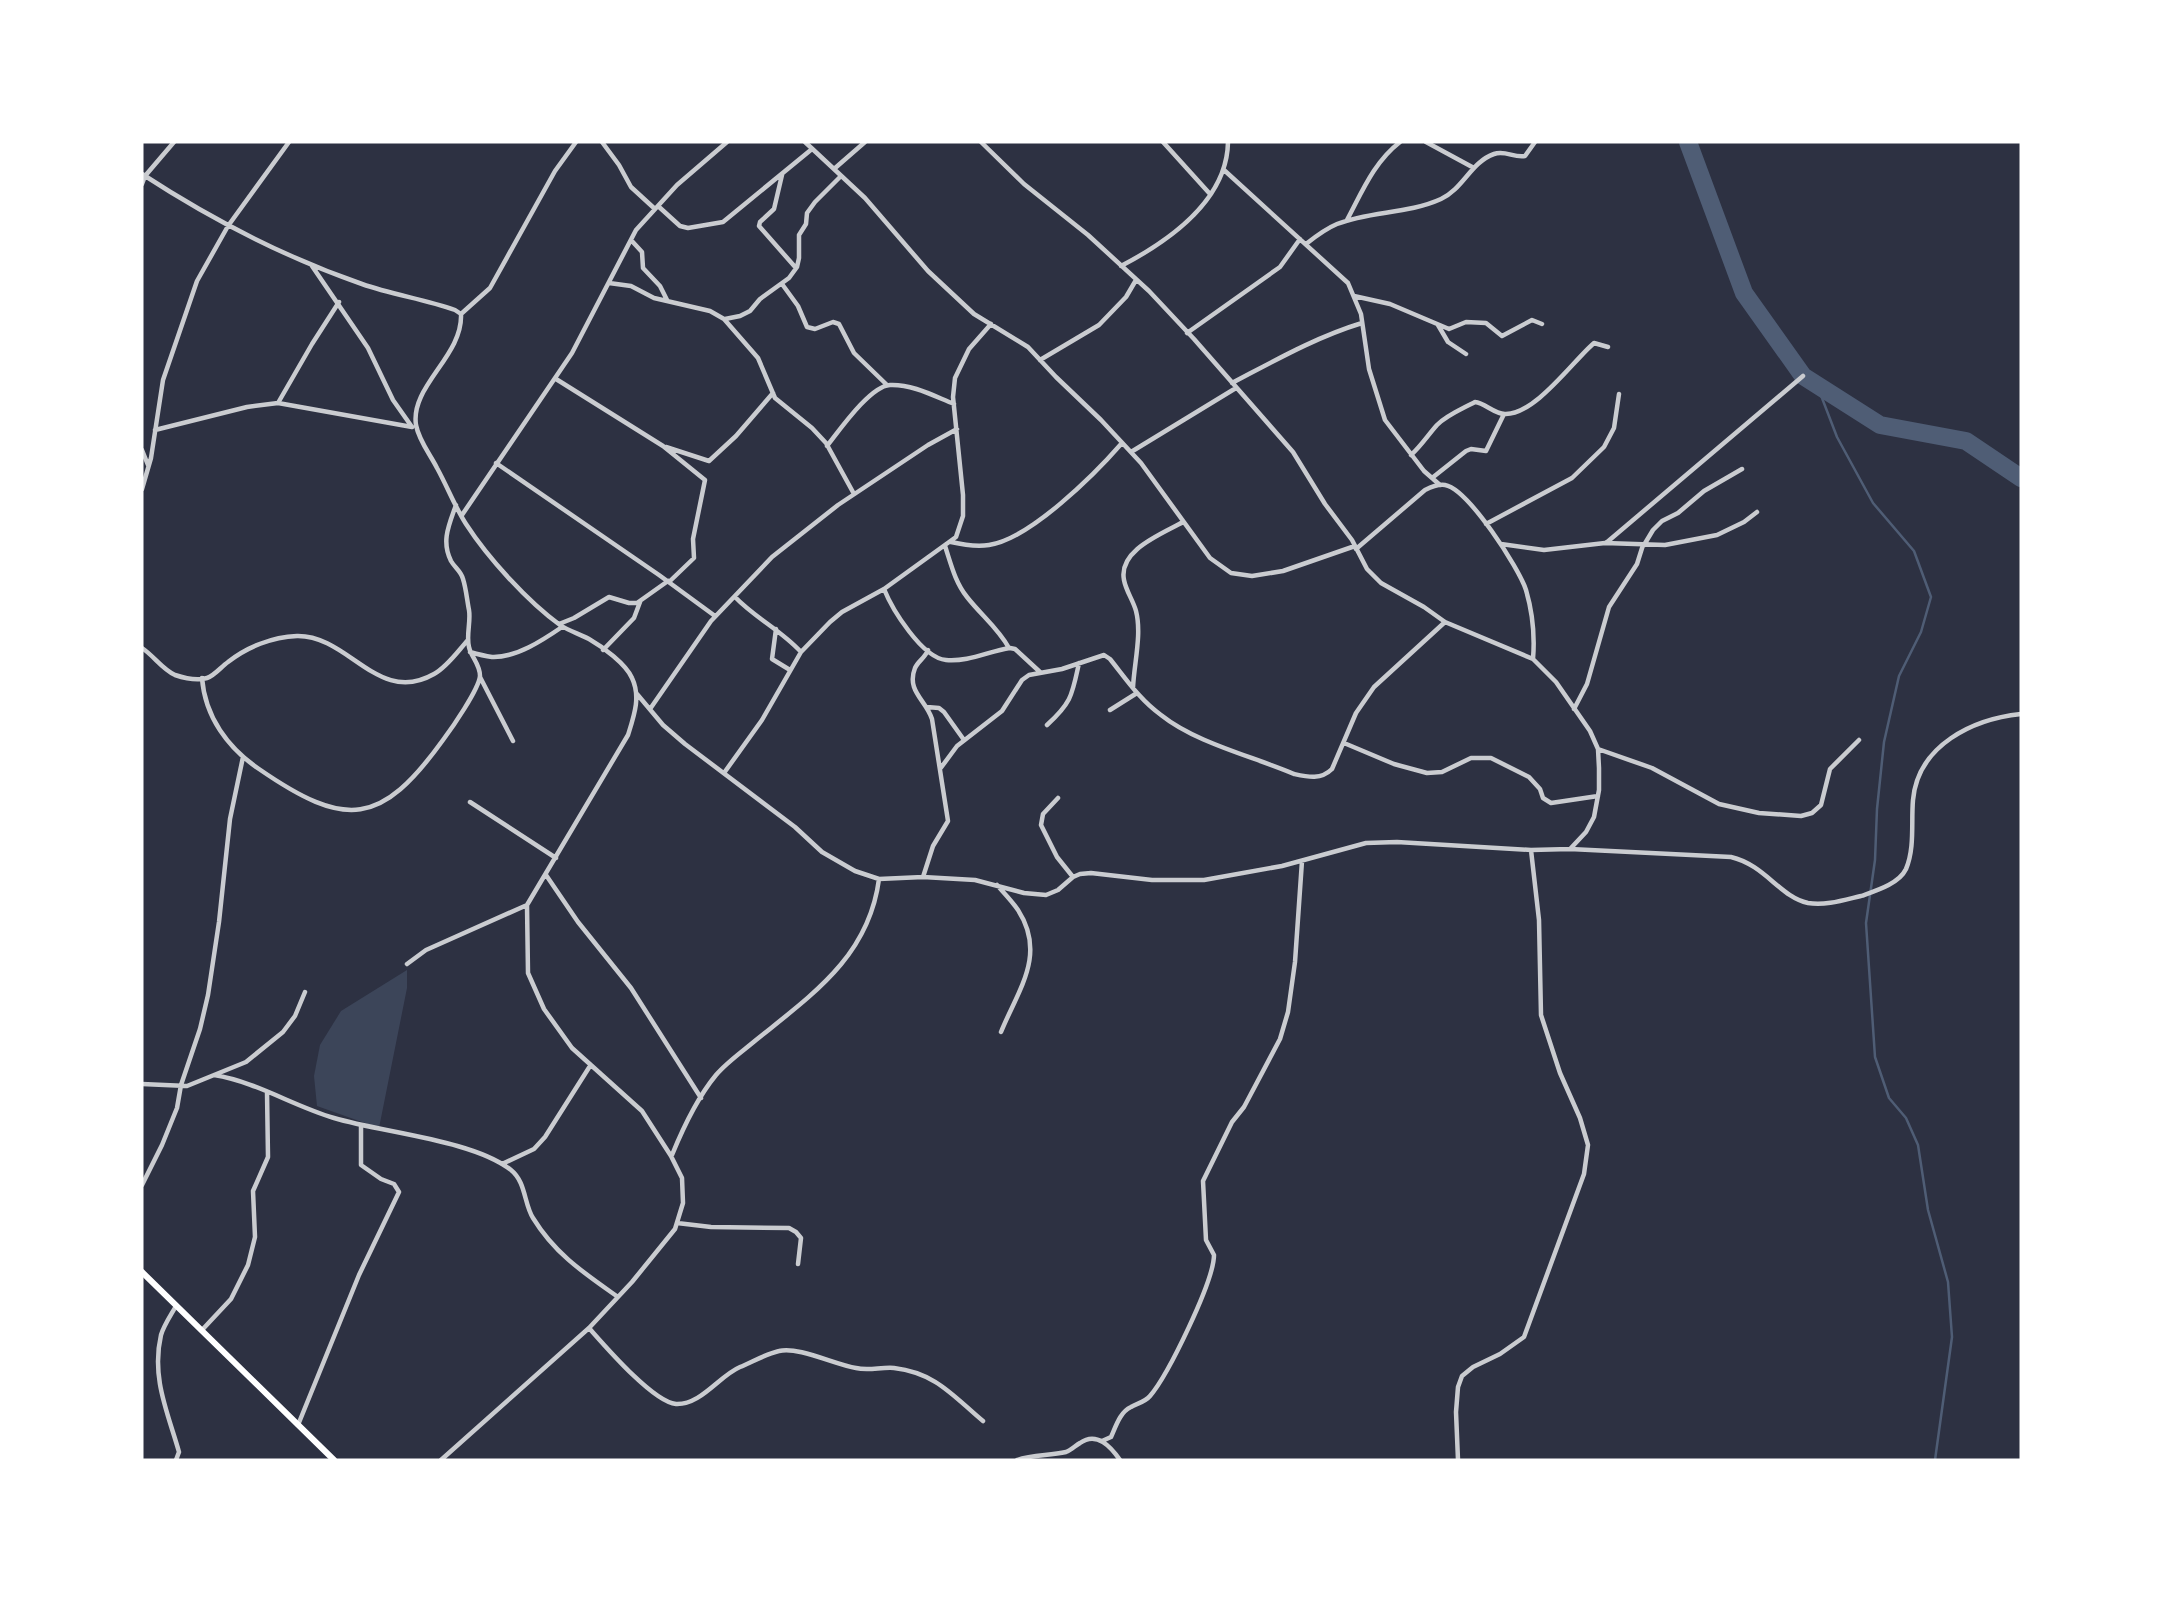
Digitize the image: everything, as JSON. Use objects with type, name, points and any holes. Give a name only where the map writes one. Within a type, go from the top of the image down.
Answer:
[{"type":"main road","points":[[142,1272],[334,1460]]},
{"type":"street","points":[[142,184],[143,175],[174,142]]},
{"type":"street","points":[[142,489],[163,380],[197,281],[228,226],[289,142]]},
{"type":"street","points":[[441,1460],[589,1328],[660,1250],[677,1223],[683,1203],[682,1178],[642,1111],[572,1048],[544,1009],[528,972],[527,905],[628,735],[636,708],[632,677],[623,666],[591,640],[561,625],[525,597],[478,541],[462,516],[416,426],[416,407],[457,339],[461,314],[490,288],[555,171],[576,142]]},
{"type":"street","points":[[602,142],[619,164],[631,187],[680,226],[688,228],[712,225],[731,216],[812,149]]},
{"type":"street","points":[[462,516],[572,353],[636,230],[677,186],[727,142]]},
{"type":"street","points":[[805,142],[865,198],[928,271],[974,314],[1028,347],[1131,452],[1210,558],[1231,573],[1252,576],[1283,572],[1356,547],[1425,490],[1446,485],[1459,492],[1486,524],[1525,587],[1535,636],[1533,659]]},
{"type":"street","points":[[834,169],[865,142]]},
{"type":"street","points":[[981,142],[1024,184],[1088,235],[1187,333],[1293,452],[1356,547],[1367,569],[1381,583],[1445,622],[1533,659],[1556,682],[1590,731],[1598,749],[1600,768],[1598,796],[1591,824],[1570,849]]},
{"type":"street","points":[[1163,142],[1210,194]]},
{"type":"street","points":[[1121,266],[1167,238],[1204,204],[1224,170],[1228,142]]},
{"type":"street","points":[[1346,221],[1369,178],[1391,149],[1400,142]]},
{"type":"street","points":[[1426,142],[1474,169]]},
{"type":"street","points":[[1306,244],[1324,230],[1346,221],[1440,200],[1454,192],[1484,159],[1500,152],[1515,157],[1525,156],[1535,142]]},
{"type":"street","points":[[1224,170],[1348,283],[1362,323],[1369,369],[1382,413],[1388,426],[1411,455],[1440,485]]},
{"type":"street","points":[[783,173],[774,209],[759,226],[796,268]]},
{"type":"street","points":[[143,175],[228,226],[310,264],[386,291],[434,302],[461,314]]},
{"type":"street","points":[[724,319],[750,311],[760,299],[782,284],[796,268],[799,235],[806,224],[807,213],[821,194],[841,176]]},
{"type":"street","points":[[631,240],[642,252],[643,268],[660,286],[667,300]]},
{"type":"street","points":[[1187,333],[1280,267],[1300,240]]},
{"type":"street","points":[[310,264],[368,348],[393,400],[420,436]]},
{"type":"street","points":[[1040,360],[1099,325],[1126,298],[1136,280]]},
{"type":"street","points":[[610,283],[631,286],[654,298],[710,310],[724,319],[758,358],[773,393],[782,405],[812,428],[827,446],[855,494]]},
{"type":"street","points":[[782,284],[798,306],[807,327],[815,329],[833,322],[839,324],[853,354],[887,385],[909,387],[954,404]]},
{"type":"street","points":[[1354,296],[1391,304],[1449,329],[1466,322],[1486,323],[1502,336],[1532,320],[1542,324]]},
{"type":"street","points":[[278,403],[339,303]]},
{"type":"street","points":[[1131,452],[1234,385],[1301,347],[1362,323]]},
{"type":"street","points":[[724,773],[762,720],[801,652],[842,612],[884,589],[956,537],[963,516],[954,404],[955,378],[969,349],[990,324]]},
{"type":"street","points":[[1438,324],[1448,342],[1466,354]]},
{"type":"street","points":[[1411,455],[1442,421],[1475,402],[1504,414],[1534,403],[1594,343],[1608,347]]},
{"type":"street","points":[[1605,543],[1804,376]]},
{"type":"street","points":[[470,652],[493,657],[512,654],[533,645],[609,597],[629,603],[640,601],[668,582],[694,558],[694,539],[705,478],[663,446],[556,379]]},
{"type":"street","points":[[827,446],[871,395],[887,385]]},
{"type":"street","points":[[663,446],[709,461],[736,436],[773,393]]},
{"type":"street","points":[[1486,524],[1572,478],[1604,447],[1612,435],[1619,394]]},
{"type":"street","points":[[155,430],[247,407],[278,403],[412,427]]},
{"type":"street","points":[[1432,478],[1466,451],[1486,451],[1504,414]]},
{"type":"street","points":[[650,709],[715,616],[772,557],[838,505],[928,444],[957,429]]},
{"type":"street","points":[[951,541],[971,547],[991,545],[1015,534],[1045,516],[1064,500],[1122,443]]},
{"type":"street","points":[[142,450],[148,467]]},
{"type":"street","points":[[496,463],[715,616]]},
{"type":"street","points":[[1574,709],[1587,684],[1609,607],[1637,564],[1643,545],[1653,530],[1704,491],[1742,469]]},
{"type":"street","points":[[202,678],[203,695],[212,720],[243,757],[291,789],[335,810],[376,807],[393,796],[421,771],[474,692],[480,676],[480,670],[470,652],[468,640],[471,622],[463,578],[452,563],[446,546],[446,533],[456,505]]},
{"type":"street","points":[[1500,544],[1544,550],[1605,543],[1665,545],[1717,535],[1744,522],[1757,512]]},
{"type":"street","points":[[1135,691],[1136,611],[1124,581],[1123,567],[1131,555],[1183,522]]},
{"type":"street","points":[[945,546],[958,584],[975,607],[996,628],[1009,648]]},
{"type":"street","points":[[884,589],[896,615],[928,650],[946,660],[981,656],[1009,648],[1015,649],[1040,673]]},
{"type":"street","points":[[735,597],[748,610],[776,628],[801,652]]},
{"type":"street","points":[[603,650],[634,618],[640,601]]},
{"type":"street","points":[[940,769],[952,751],[1002,710],[1022,680],[1029,675],[1104,655],[1162,717],[1190,732],[1294,774],[1312,777],[1326,775],[1332,769],[1356,713],[1374,687],[1445,622]]},
{"type":"street","points":[[776,628],[772,659],[790,670]]},
{"type":"street","points":[[142,648],[176,675],[208,678],[228,661],[268,640],[307,637],[335,648],[365,669],[392,682],[418,681],[436,674],[468,640]]},
{"type":"street","points":[[923,877],[933,846],[948,821],[932,719],[927,707],[915,694],[912,678],[917,663],[928,650]]},
{"type":"street","points":[[1047,725],[1066,707],[1080,663]]},
{"type":"street","points":[[480,676],[513,741]]},
{"type":"street","points":[[1110,710],[1135,691]]},
{"type":"street","points":[[636,693],[684,744],[822,852],[855,871],[879,879],[923,877],[975,880],[1024,893],[1046,895],[1058,890],[1073,877],[1091,873],[1152,880],[1204,880],[1301,860],[1366,843],[1397,842],[1731,857],[1751,864],[1790,895],[1809,903],[1829,903],[1880,889],[1901,876],[1906,869],[1911,845],[1913,797],[1924,768],[1935,751],[1952,736],[1972,726],[2001,716],[2021,714]]},
{"type":"street","points":[[927,707],[939,708],[944,712],[964,740]]},
{"type":"street","points":[[1598,749],[1652,768],[1719,804],[1759,813],[1801,816],[1812,813],[1821,805],[1829,769],[1859,740]]},
{"type":"street","points":[[1344,743],[1394,764],[1427,773],[1439,773],[1471,758],[1491,758],[1529,778],[1543,798],[1551,803],[1598,796]]},
{"type":"street","points":[[142,1185],[177,1108],[181,1085],[192,1059],[208,995],[230,819],[243,757]]},
{"type":"street","points":[[1058,798],[1043,814],[1041,825],[1057,857],[1073,877]]},
{"type":"street","points":[[470,802],[556,858]]},
{"type":"street","points":[[1458,1460],[1456,1412],[1458,1387],[1462,1377],[1473,1367],[1500,1354],[1524,1337],[1587,1160],[1588,1145],[1580,1118],[1560,1073],[1541,1015],[1539,920],[1531,850]]},
{"type":"street","points":[[1102,1441],[1111,1437],[1128,1408],[1146,1401],[1154,1391],[1175,1356],[1209,1279],[1214,1255],[1206,1240],[1203,1181],[1232,1122],[1244,1107],[1280,1039],[1288,1012],[1295,962],[1301,860]]},
{"type":"street","points":[[546,875],[578,922],[631,988],[702,1098]]},
{"type":"street","points":[[671,1156],[685,1124],[715,1076],[828,981],[851,954],[869,924],[876,904],[879,879]]},
{"type":"street","points":[[996,885],[1018,911],[1027,930],[1032,956],[1028,972],[1001,1032]]},
{"type":"street","points":[[407,964],[426,950],[527,905]]},
{"type":"street","points":[[142,1084],[187,1086],[246,1062],[283,1032],[295,1016],[305,992]]},
{"type":"street","points":[[502,1164],[534,1149],[545,1137],[590,1066]]},
{"type":"street","points":[[214,1075],[245,1081],[332,1117],[492,1157],[514,1172],[531,1215],[558,1253],[618,1297]]},
{"type":"street","points":[[201,1330],[231,1298],[248,1265],[255,1237],[253,1191],[268,1157],[267,1092]]},
{"type":"street","points":[[298,1425],[359,1275],[399,1195],[394,1184],[381,1180],[361,1165],[361,1125]]},
{"type":"street","points":[[677,1223],[711,1227],[789,1228],[801,1238],[798,1264]]},
{"type":"street","points":[[176,1306],[162,1334],[158,1367],[162,1403],[179,1452],[176,1460]]},
{"type":"street","points":[[589,1328],[640,1382],[674,1404],[688,1402],[736,1369],[781,1350],[823,1358],[858,1369],[892,1368],[916,1372],[942,1384],[983,1421]]},
{"type":"street","points":[[1017,1460],[1031,1455],[1067,1452],[1082,1441],[1090,1439],[1110,1446],[1120,1460]]},
{"type":"shaded area","points":[[407,970],[407,988],[379,1128],[317,1106],[314,1076],[320,1045],[341,1011]]},
{"type":"waterway","points":[[1688,142],[1744,293],[1803,376],[1880,425],[1966,441],[2021,478]]},
{"type":"waterway","points":[[1817,385],[1837,437],[1873,503],[1914,551],[1931,597],[1921,632],[1899,676],[1884,742],[1875,860],[1866,923],[1875,1057],[1889,1098],[1906,1118],[1918,1145],[1928,1210],[1948,1282],[1952,1337],[1935,1460]]}]
